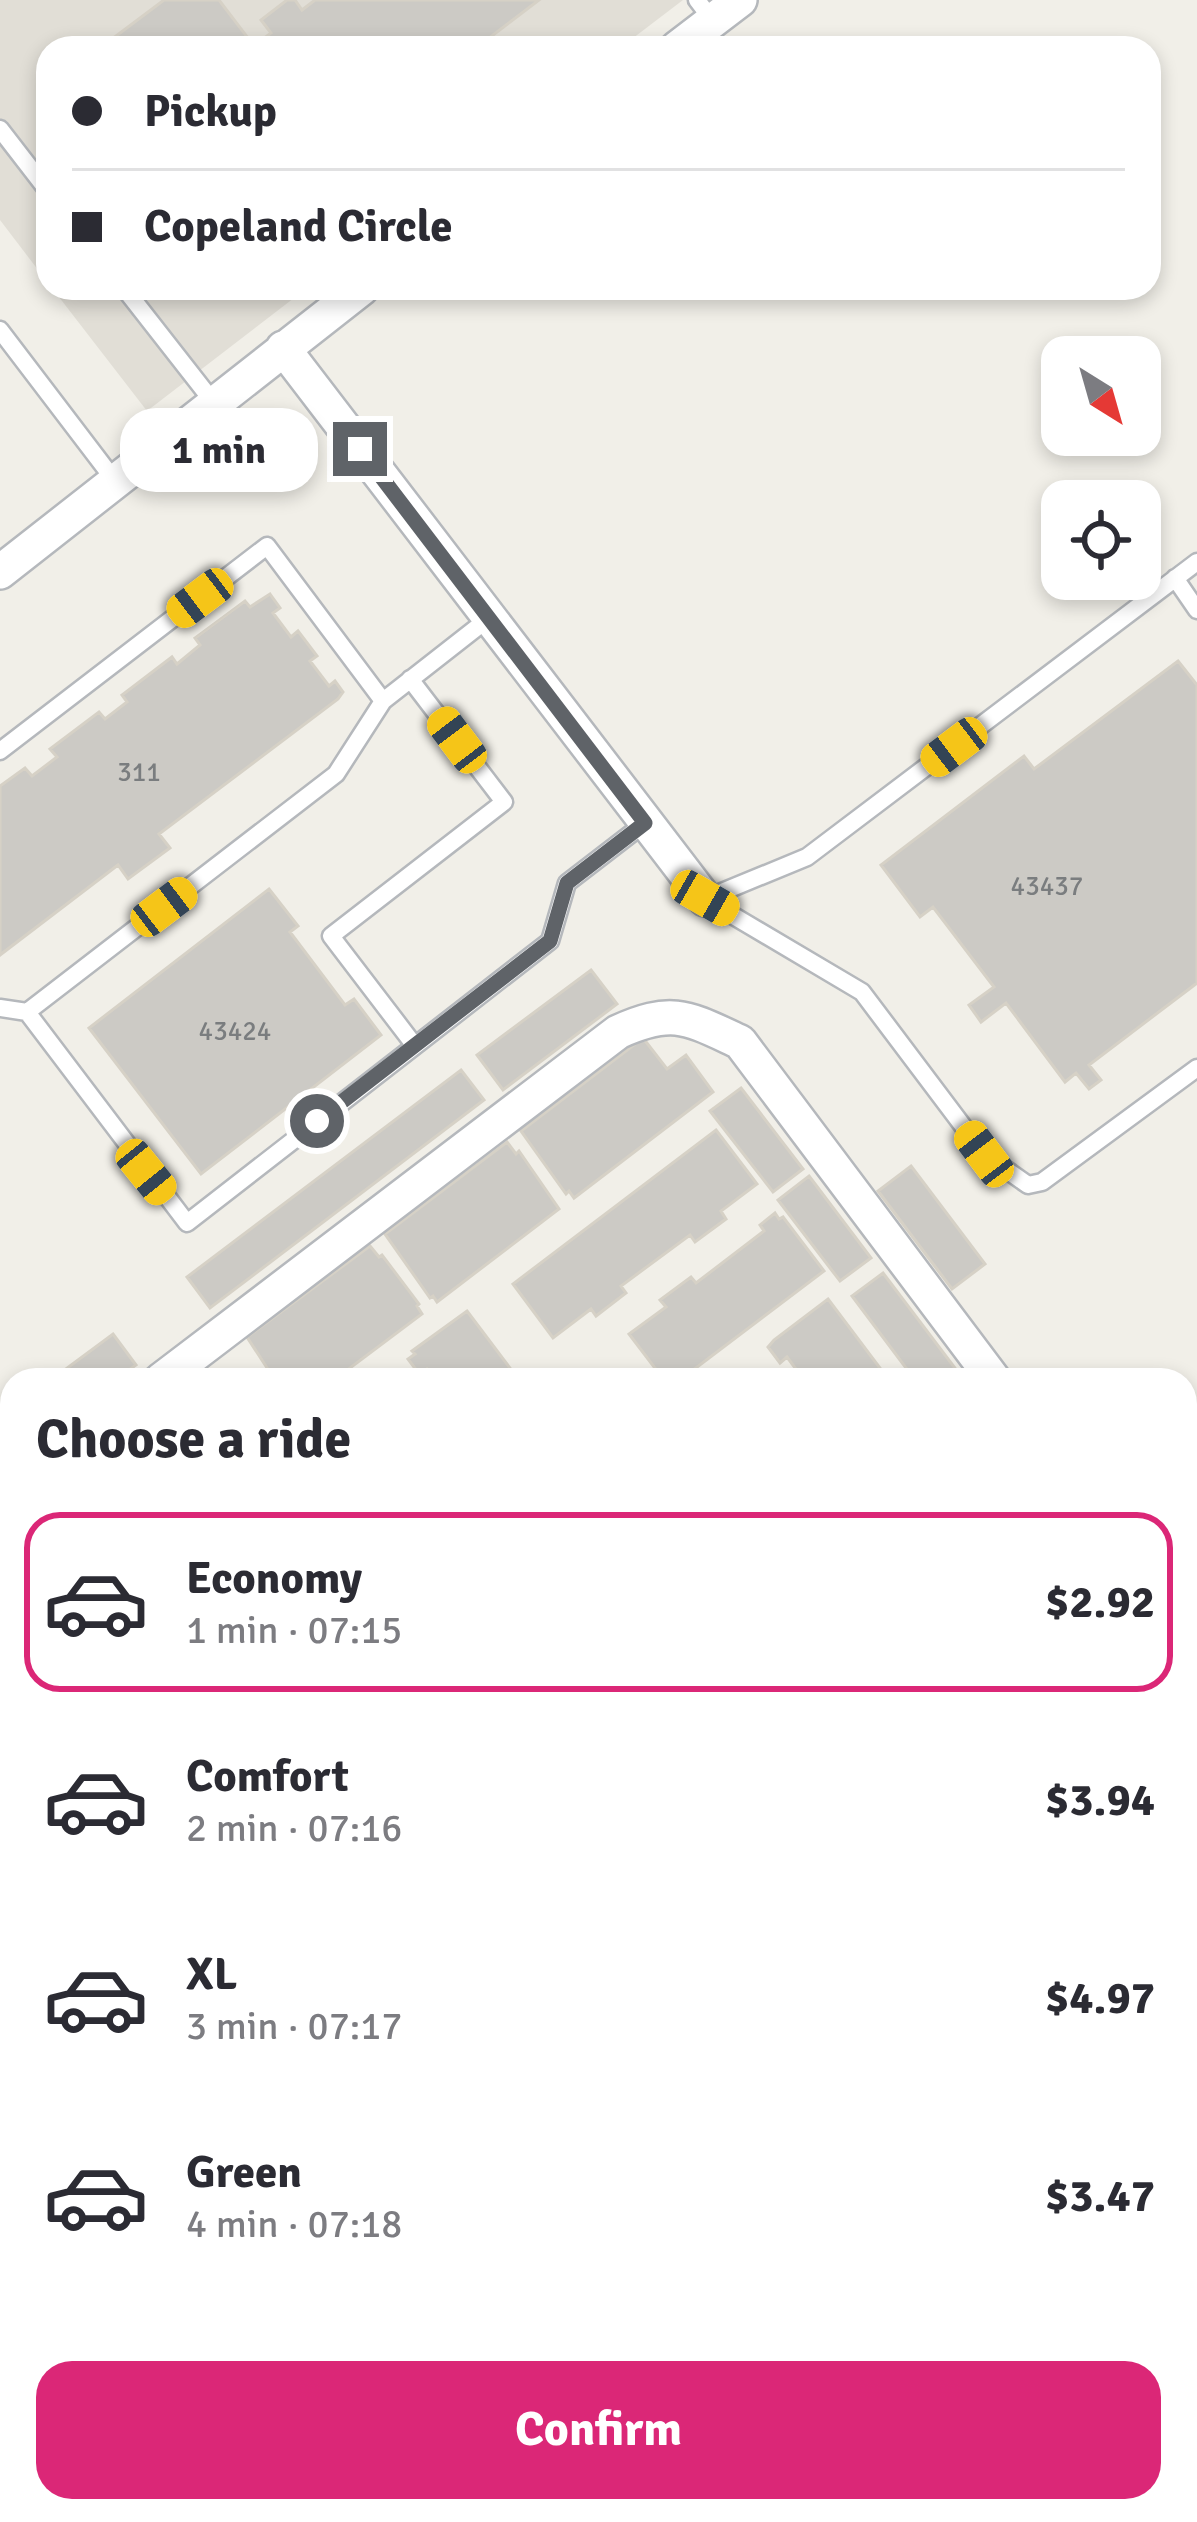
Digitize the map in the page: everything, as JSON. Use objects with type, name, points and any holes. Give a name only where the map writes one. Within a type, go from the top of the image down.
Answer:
[{"type":"street","points":[[686,36],[705,10],[740,0]]},
{"type":"street","points":[[0,572],[346,300]]},
{"type":"street","points":[[284,348],[705,898]]},
{"type":"street","points":[[177,1368],[618,1032],[653,1016],[696,1021],[740,1042],[985,1368]]},
{"type":"lane","points":[[0,129],[36,175]]},
{"type":"lane","points":[[133,300],[214,403]]},
{"type":"lane","points":[[0,330],[115,482]]},
{"type":"lane","points":[[0,751],[266,546],[383,701]]},
{"type":"lane","points":[[705,898],[807,857],[1197,562]]},
{"type":"lane","points":[[1174,578],[1197,610]]},
{"type":"lane","points":[[26,1012],[336,775],[383,701],[489,618]]},
{"type":"lane","points":[[410,679],[504,802],[331,936],[415,1046]]},
{"type":"lane","points":[[0,1008],[26,1012],[187,1223],[550,941],[567,883],[645,823]]},
{"type":"lane","points":[[705,898],[862,992],[984,1154],[1028,1185],[1042,1182],[1197,1068]]},
{"type":"shaded area","points":[[0,0],[683,0],[636,36],[36,36],[36,267],[0,220]]},
{"type":"shaded area","points":[[61,300],[291,300],[147,411]]},
{"type":"building","points":[[164,0],[219,0],[246,36],[116,36]]},
{"type":"building","points":[[287,0],[295,0],[302,10],[315,0],[539,0],[492,36],[267,36],[271,33],[261,20]]},
{"type":"building","points":[[270,594],[280,608],[273,613],[291,637],[298,631],[317,656],[310,661],[329,686],[335,681],[343,692],[338,699],[159,834],[170,848],[128,879],[118,865],[0,955],[0,786],[25,768],[32,776],[57,757],[50,749],[99,712],[105,719],[127,702],[122,695],[172,657],[177,664],[200,645],[195,638],[245,601],[250,607]]},
{"type":"building","points":[[1178,661],[1197,685],[1197,983],[1089,1065],[1101,1080],[1089,1089],[1076,1073],[1065,1082],[1006,1003],[981,1022],[969,1005],[994,987],[933,907],[920,917],[881,865],[1024,756],[1034,769]]},
{"type":"building","points":[[269,889],[298,926],[290,932],[345,1005],[354,999],[381,1035],[201,1174],[89,1028]]},
{"type":"building","points":[[591,970],[617,1004],[503,1090],[477,1055]]},
{"type":"building","points":[[643,1038],[667,1069],[686,1055],[713,1092],[574,1198],[569,1191],[566,1194],[521,1131]]},
{"type":"building","points":[[461,1070],[484,1100],[210,1308],[187,1277]]},
{"type":"building","points":[[741,1088],[803,1169],[773,1192],[710,1111]]},
{"type":"building","points":[[716,1130],[757,1184],[721,1211],[726,1219],[695,1242],[690,1235],[621,1286],[626,1293],[596,1316],[591,1309],[553,1338],[513,1284]]},
{"type":"building","points":[[507,1142],[516,1154],[519,1151],[559,1209],[437,1302],[385,1234]]},
{"type":"building","points":[[911,1166],[985,1264],[952,1289],[878,1191]]},
{"type":"building","points":[[809,1176],[871,1258],[840,1281],[778,1200]]},
{"type":"building","points":[[775,1213],[783,1217],[824,1271],[696,1368],[655,1368],[629,1334],[666,1307],[660,1300],[691,1277],[696,1283],[764,1231],[760,1225]]},
{"type":"building","points":[[370,1246],[382,1255],[422,1314],[350,1368],[267,1368],[247,1337]]},
{"type":"building","points":[[883,1273],[955,1368],[906,1368],[852,1296]]},
{"type":"building","points":[[828,1299],[880,1368],[795,1368],[787,1357],[780,1363],[768,1347]]},
{"type":"building","points":[[467,1311],[510,1368],[415,1368],[408,1359],[415,1354],[412,1351]]},
{"type":"building","points":[[113,1334],[136,1365],[132,1368],[67,1368]]},
{"type":"route","points":[[317,1121],[550,941],[567,883],[645,823],[360,449]]}]
